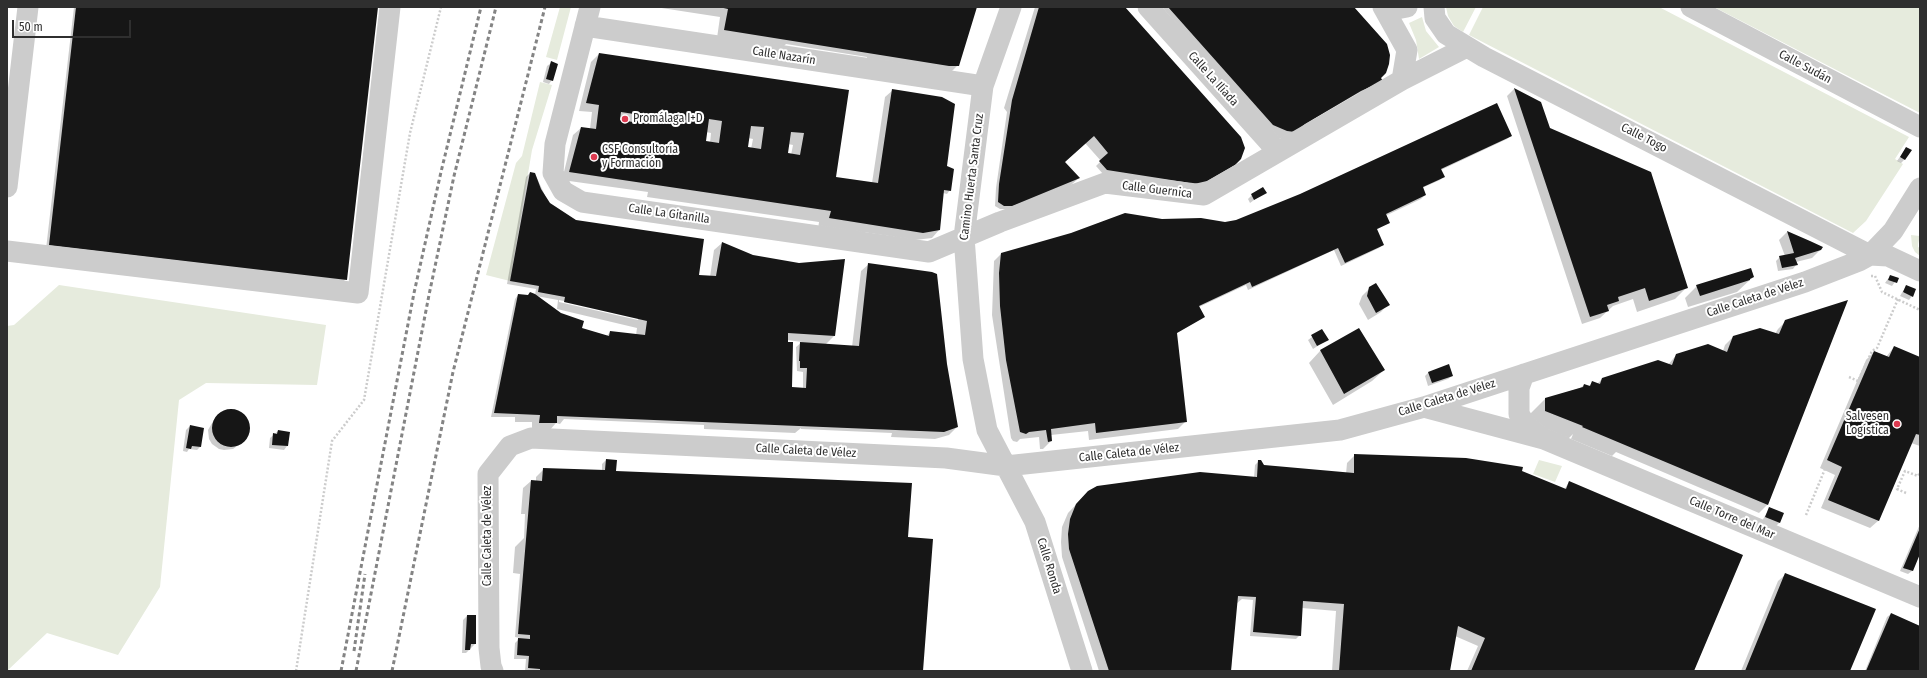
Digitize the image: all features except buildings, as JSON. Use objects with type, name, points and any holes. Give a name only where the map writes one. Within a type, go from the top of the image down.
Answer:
[{"type":"street","points":[[7,187],[10,127],[28,7]]},
{"type":"street","points":[[7,251],[358,293],[390,7]]},
{"type":"street","name":"Camino Huerta Santa Cruz","points":[[1006,466],[987,430],[973,359],[964,237],[983,86],[1011,7]]},
{"type":"street","name":"Calle La Ilíada","points":[[1148,7],[1278,152]]},
{"type":"street","points":[[1402,80],[1407,50],[1385,9],[1407,7]]},
{"type":"street","name":"Calle Togo","points":[[1434,7],[1436,18],[1446,34],[1467,47],[1870,255]]},
{"type":"street","name":"Calle Sudán","points":[[1690,7],[1920,127]]},
{"type":"street","name":"Calle Nazarín","points":[[588,16],[983,86]]},
{"type":"street","name":"Calle La Gitanilla","points":[[588,16],[555,144],[553,173],[564,191],[582,202],[929,252],[964,237]]},
{"type":"street","name":"Calle Guernica","points":[[964,237],[1105,183],[1204,195],[1402,80],[1467,47]]},
{"type":"street","name":"Calle Caleta de Vélez","points":[[493,671],[490,666],[489,648],[488,474],[510,446],[531,438],[946,458],[1006,466],[1340,430],[1424,407],[1805,282],[1870,255],[1893,231],[1920,188]]},
{"type":"street","points":[[1870,255],[1888,256],[1920,271]]},
{"type":"street","name":"Calle Torre del Mar","points":[[1524,374],[1519,388],[1519,414],[1527,427],[1544,439]]},
{"type":"street","name":"Calle Torre del Mar","points":[[1424,407],[1544,439],[1920,598]]},
{"type":"street","name":"Calle Ronda","points":[[1006,466],[1035,522],[1082,671]]},
{"type":"path","points":[[296,671],[332,441],[364,400],[410,133],[441,7]]},
{"type":"path","points":[[1866,277],[1875,276],[1882,292],[1920,310]]},
{"type":"path","points":[[1849,377],[1858,381],[1872,351],[1877,348],[1898,300]]},
{"type":"path","points":[[1806,514],[1827,464]]},
{"type":"path","points":[[1906,493],[1897,489],[1905,470],[1918,476],[1920,472]]},
{"type":"shaded area","points":[[560,7],[571,7],[557,60],[546,57]]},
{"type":"shaded area","points":[[1446,7],[1476,7],[1463,32],[1454,26],[1448,16]]},
{"type":"shaded area","points":[[1483,7],[1659,7],[1909,137],[1895,159],[1903,164],[1866,221],[1853,233],[1469,35]]},
{"type":"shaded area","points":[[1714,7],[1920,7],[1920,113]]},
{"type":"shaded area","points":[[1422,17],[1426,31],[1439,47],[1419,59],[1416,40],[1409,23]]},
{"type":"shaded area","points":[[540,82],[552,85],[532,150],[510,281],[486,275],[516,163],[522,156]]},
{"type":"shaded area","points":[[1911,235],[1920,236],[1918,247],[1920,248],[1920,256],[1915,252],[1912,246]]},
{"type":"shaded area","points":[[59,285],[326,325],[317,385],[206,383],[179,400],[160,587],[118,655],[47,633],[7,671],[7,326],[14,325]]},
{"type":"shaded area","points":[[1539,460],[1562,466],[1555,482],[1533,474]]},
{"type":"railway","points":[[341,671],[414,293],[441,172],[481,7]]},
{"type":"railway","points":[[356,671],[429,295],[454,176],[496,7]]},
{"type":"railway","points":[[392,671],[453,372],[545,7]]},
{"type":"railway","points":[[354,651],[365,574]]},
{"type":"place","name":"Promálaga I+D","points":[[625,119]]},
{"type":"place","name":"CSF Consultoría y Formación","points":[[594,157]]},
{"type":"place","name":"Salvesen Logística","points":[[1897,424]]}]
